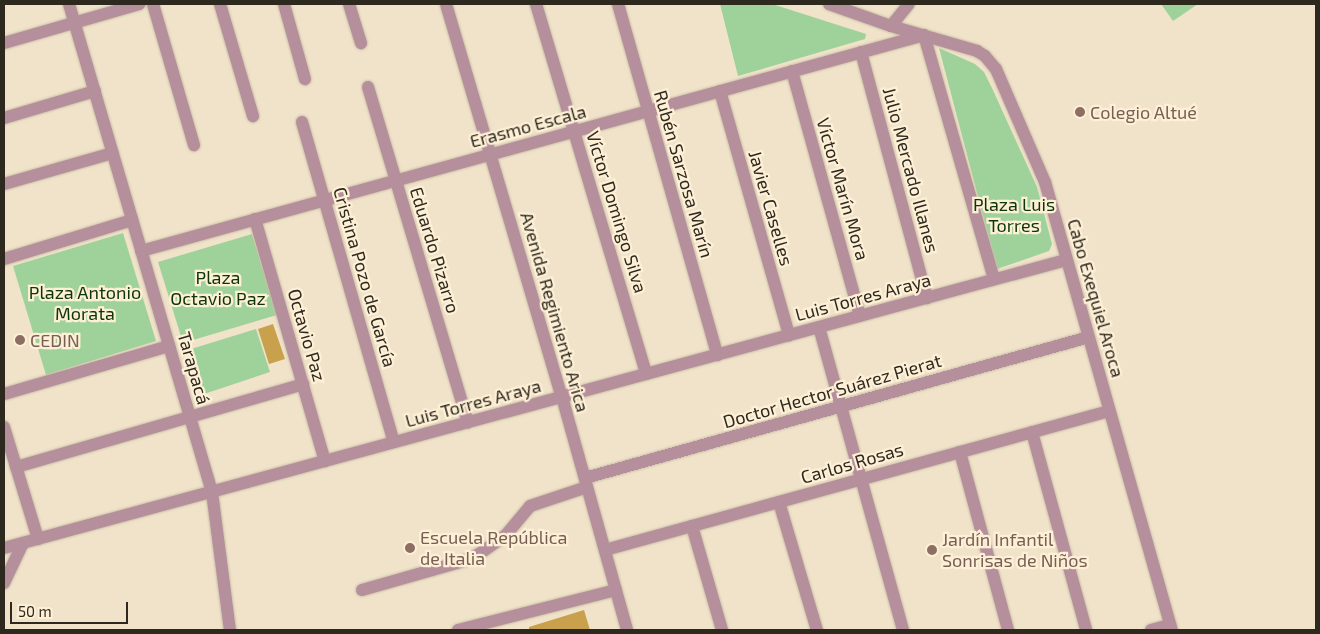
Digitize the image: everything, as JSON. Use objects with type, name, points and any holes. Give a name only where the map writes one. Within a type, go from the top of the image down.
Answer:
[{"type":"street","name":"Tarapacá","points":[[69,4],[212,492],[230,630]]},
{"type":"street","points":[[4,43],[139,4]]},
{"type":"street","points":[[153,4],[194,145]]},
{"type":"street","points":[[220,4],[253,116]]},
{"type":"street","points":[[284,4],[306,79]]},
{"type":"street","points":[[349,4],[360,43]]},
{"type":"street","name":"Avenida Regimiento Arica","points":[[446,4],[562,397],[627,630]]},
{"type":"street","name":"Víctor Domingo Silva","points":[[536,4],[646,374]]},
{"type":"street","name":"Rubén Sarzosa Marín","points":[[618,4],[717,355]]},
{"type":"street","name":"Cabo Exequiel Aroca","points":[[829,4],[891,26],[977,50],[996,69],[1045,182],[1171,628]]},
{"type":"street","points":[[891,26],[909,4]]},
{"type":"street","points":[[924,35],[994,279]]},
{"type":"street","name":"Erasmo Escala","points":[[141,251],[924,35]]},
{"type":"street","name":"Julio Mercado Illanes","points":[[861,52],[927,298]]},
{"type":"street","name":"Víctor Marín Mora","points":[[792,71],[860,316]]},
{"type":"street","name":"Eduardo Pizarro","points":[[368,87],[468,422]]},
{"type":"street","points":[[4,118],[94,91]]},
{"type":"street","name":"Javier Caselles","points":[[720,91],[789,335]]},
{"type":"street","name":"Cristina Pozo de García","points":[[302,122],[394,442]]},
{"type":"street","points":[[4,184],[113,153]]},
{"type":"street","name":"Octavio Paz","points":[[255,219],[325,461]]},
{"type":"street","points":[[4,259],[132,220]]},
{"type":"street","name":"Luis Torres Araya","points":[[4,548],[1066,260]]},
{"type":"street","points":[[819,327],[903,630]]},
{"type":"street","name":"Doctor Hector Suárez Pierat","points":[[362,590],[464,561],[479,554],[505,536],[530,506],[586,483],[841,406],[1089,337]]},
{"type":"street","points":[[4,394],[169,346]]},
{"type":"street","points":[[16,467],[303,384]]},
{"type":"street","name":"Carlos Rosas","points":[[605,550],[1109,411]]},
{"type":"street","points":[[4,427],[38,539]]},
{"type":"street","points":[[1032,432],[1086,630]]},
{"type":"street","points":[[960,452],[1008,630]]},
{"type":"street","points":[[779,502],[817,630]]},
{"type":"street","points":[[692,526],[722,630]]},
{"type":"street","points":[[4,583],[23,543]]},
{"type":"street","points":[[458,630],[616,590]]},
{"type":"street","points":[[1151,630],[1171,628]]},
{"type":"green space","points":[[720,4],[772,4],[866,34],[865,39],[738,76]]},
{"type":"green space","points":[[1161,4],[1198,4],[1173,21]]},
{"type":"green space","name":"Plaza Luis Torres","points":[[939,48],[975,64],[984,72],[1037,187],[1052,244],[1049,251],[997,269]]},
{"type":"green space","name":"Plaza Antonio Morata","points":[[123,233],[156,341],[46,375],[13,266]]},
{"type":"green space","name":"Plaza Octavio Paz","points":[[252,234],[277,315],[183,343],[158,262]]},
{"type":"green space","points":[[256,329],[270,372],[204,394],[191,349]]},
{"type":"building","points":[[273,324],[285,359],[269,364],[258,329]]},
{"type":"building","points":[[584,610],[590,630],[529,630],[529,627]]},
{"type":"place","name":"Colegio Altué","points":[[1080,112]]},
{"type":"place","name":"CEDIN","points":[[20,340]]},
{"type":"place","name":"Escuela República de Italia","points":[[410,548]]},
{"type":"place","name":"Jardín Infantil Sonrisas de Niños","points":[[932,550]]}]
